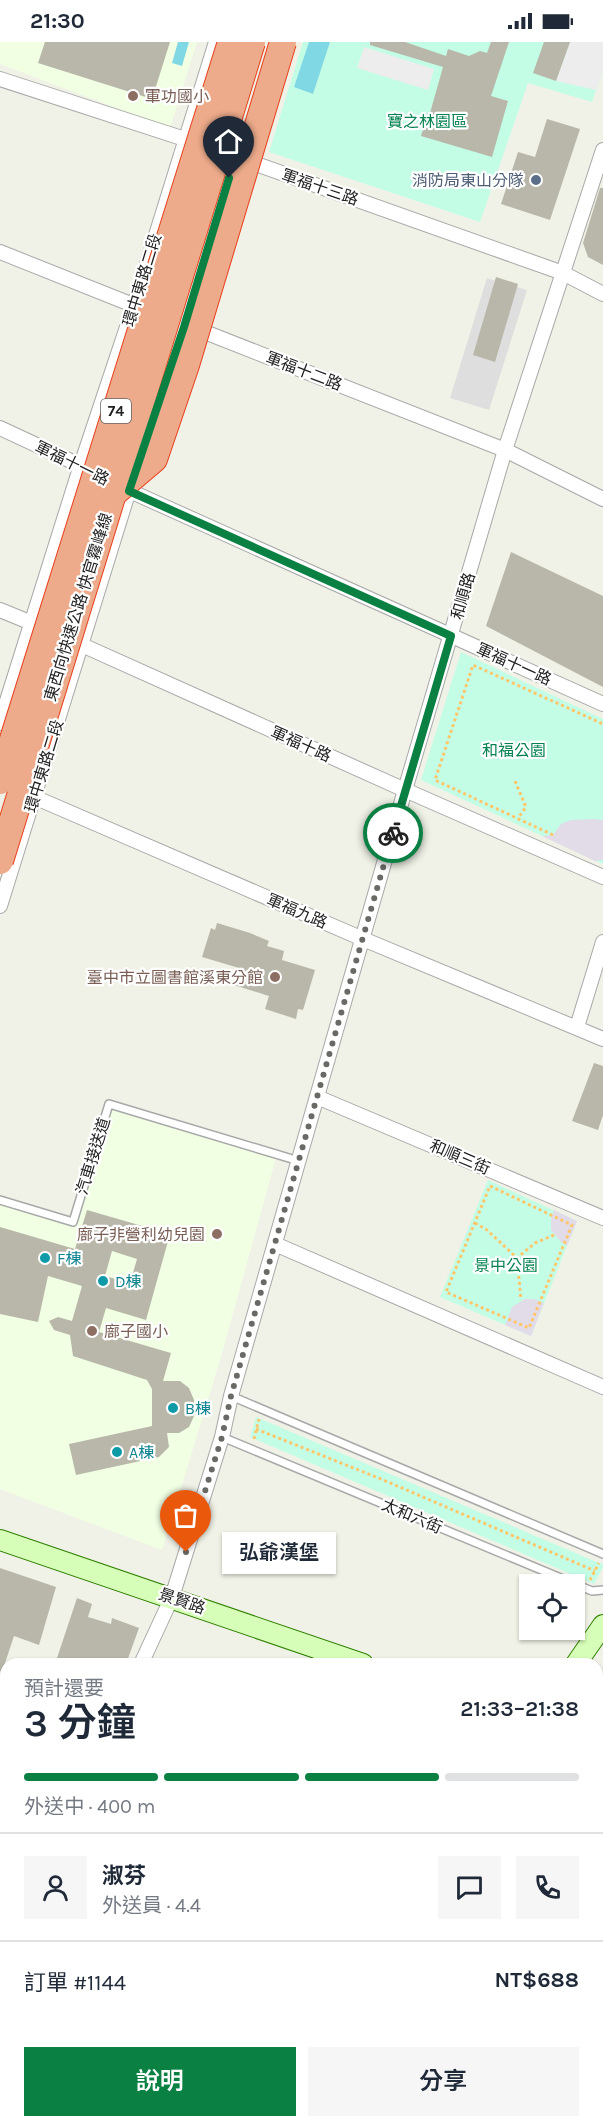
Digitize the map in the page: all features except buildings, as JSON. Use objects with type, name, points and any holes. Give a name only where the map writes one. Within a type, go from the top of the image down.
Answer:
[{"type":"highway","name":"東西向快速公路 快官霧峰線","points":[[0,781],[231,42]]},
{"type":"highway","name":"東西向快速公路 快官霧峰線","points":[[0,861],[67,641],[122,491],[252,42]]},
{"type":"highway","points":[[122,491],[154,459],[186,365],[283,42]]},
{"type":"street","name":"環中東路二段","points":[[0,723],[216,42]]},
{"type":"street","name":"環中東路二段","points":[[0,906],[81,645],[122,491],[184,324],[271,42]]},
{"type":"street","name":"軍福十三路","points":[[0,79],[186,139],[562,273],[603,294]]},
{"type":"street","name":"和順路","points":[[144,1658],[172,1598],[222,1437],[231,1396],[505,450],[603,150]]},
{"type":"street","name":"軍福十二路","points":[[0,252],[505,450],[603,499]]},
{"type":"street","name":"軍福十一路","points":[[0,429],[81,465],[122,491],[603,704]]},
{"type":"street","name":"軍福十路","points":[[0,610],[603,877]]},
{"type":"street","name":"軍福九路","points":[[0,768],[34,797],[363,939],[603,1039]]},
{"type":"street","points":[[577,1027],[603,942]]},
{"type":"street","name":"和順三街","points":[[317,1097],[603,1218]]},
{"type":"street","points":[[275,1244],[603,1387]]},
{"type":"street","name":"景賢路","points":[[0,1540],[346,1658]]},
{"type":"street","points":[[580,1658],[603,1625]]},
{"type":"lane","name":"汽車接送道","points":[[0,1200],[73,1222],[109,1104],[299,1161]]},
{"type":"lane","points":[[231,1396],[603,1554]]},
{"type":"lane","name":"太和六街","points":[[222,1437],[592,1591],[603,1590]]},
{"type":"path","points":[[553,835],[435,780],[472,664],[603,724]]},
{"type":"path","points":[[508,836],[526,807],[515,781]]},
{"type":"path","points":[[490,1186],[572,1225],[529,1328],[446,1292],[475,1223],[490,1186]]},
{"type":"path","points":[[475,1223],[487,1230],[517,1258],[521,1300]]},
{"type":"path","points":[[517,1258],[535,1243],[554,1235]]},
{"type":"path","points":[[254,1439],[259,1419]]},
{"type":"path","points":[[256,1429],[392,1484],[595,1571]]},
{"type":"path","points":[[589,1582],[599,1563]]},
{"type":"shaded area","name":"軍功國小","points":[[0,42],[197,42],[170,128],[0,64]]},
{"type":"shaded area","points":[[178,42],[189,42],[182,66],[172,63]]},
{"type":"shaded area","points":[[309,42],[330,42],[313,94],[294,87]]},
{"type":"shaded area","points":[[570,42],[603,42],[603,70],[596,90],[556,81]]},
{"type":"shaded area","points":[[364,47],[434,69],[428,90],[357,68]]},
{"type":"shaded area","points":[[487,278],[527,290],[489,410],[450,398]]},
{"type":"shaded area","points":[[571,820],[603,820],[603,860],[595,861],[542,836],[553,835],[561,824]]},
{"type":"shaded area","name":"廍子國小","points":[[109,1104],[277,1154],[223,1350],[162,1550],[0,1489],[0,1201],[73,1222]]},
{"type":"shaded area","points":[[554,1210],[577,1221],[567,1246],[551,1230]]},
{"type":"shaded area","points":[[525,1299],[534,1299],[544,1303],[531,1336],[505,1325],[512,1307]]},
{"type":"green space","name":"寶之林園區","points":[[303,42],[603,42],[603,70],[592,102],[528,83],[480,222],[269,152]]},
{"type":"green space","name":"和福公園","points":[[461,652],[603,719],[603,864],[421,780]]},
{"type":"green space","name":"景中公園","points":[[488,1180],[577,1221],[531,1336],[440,1297]]},
{"type":"green space","points":[[256,1417],[603,1564],[603,1567],[594,1584],[585,1580],[585,1574],[571,1574],[250,1437]]},
{"type":"way so far","points":[[186,1552],[222,1437],[231,1396],[393,833]]},
{"type":"place","name":"軍功國小","points":[[133,96]]},
{"type":"place","name":"消防局東山分隊","points":[[536,180]]},
{"type":"place","name":"臺中市立圖書館溪東分館","points":[[275,977]]},
{"type":"place","name":"廍子非營利幼兒園","points":[[217,1234]]},
{"type":"place","name":"F棟","points":[[45,1258]]},
{"type":"place","name":"D棟","points":[[103,1281]]},
{"type":"place","name":"廍子國小","points":[[92,1331]]},
{"type":"place","name":"B棟","points":[[173,1408]]},
{"type":"place","name":"A棟","points":[[117,1452]]},
{"type":"place","name":"弘爺漢堡","points":[[186,1552]]},
{"type":"route","points":[[229,178],[184,327],[129,491],[451,636],[393,833]]}]
